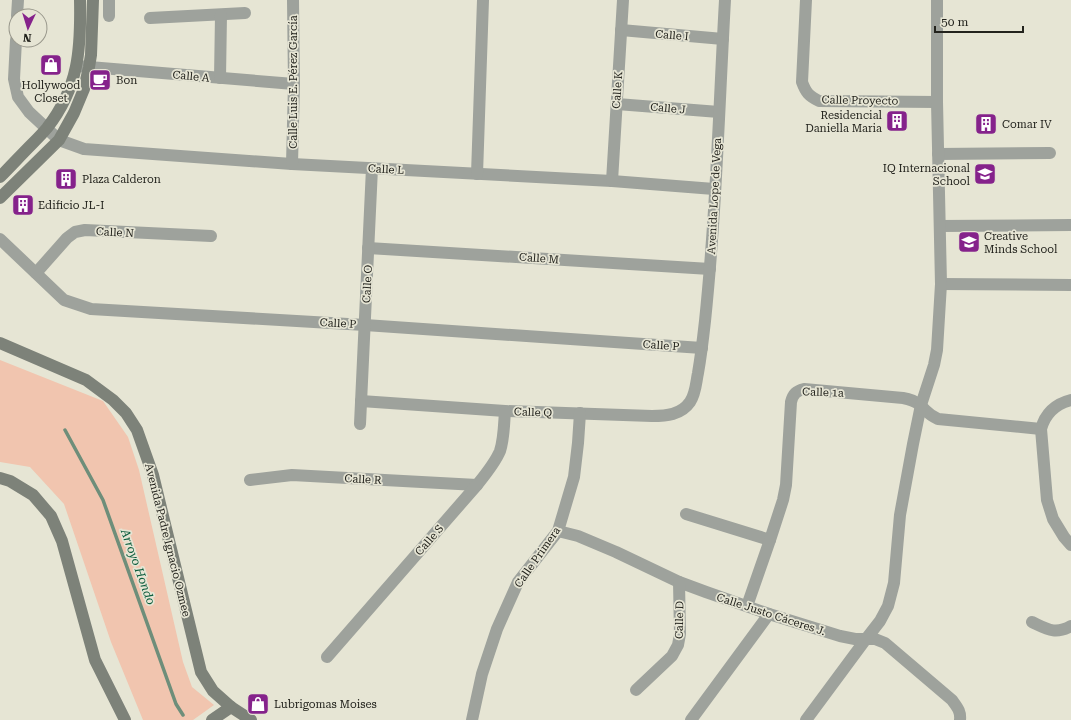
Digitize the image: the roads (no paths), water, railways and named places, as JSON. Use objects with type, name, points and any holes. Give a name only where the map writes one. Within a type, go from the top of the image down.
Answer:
[{"type":"street","points":[[0,177],[46,128],[61,107],[77,66],[79,54],[80,0]]},
{"type":"street","points":[[0,198],[59,140],[74,113],[84,89],[89,68],[94,0],[109,0],[109,16]]},
{"type":"street","name":"Calle Luis E. Pérez García","points":[[292,164],[294,84],[293,0]]},
{"type":"street","points":[[477,174],[483,0]]},
{"type":"street","name":"Calle K","points":[[612,180],[623,0]]},
{"type":"street","name":"Avenida Lope de Vega","points":[[695,392],[702,348],[710,269],[725,0]]},
{"type":"street","name":"Calle Proyecto","points":[[806,0],[802,82],[805,90],[810,96],[819,101],[937,102]]},
{"type":"street","points":[[806,720],[880,621],[888,606],[894,583],[900,515],[921,405],[934,366],[937,350],[941,284],[937,102],[937,0]]},
{"type":"street","points":[[150,18],[245,13]]},
{"type":"street","points":[[220,78],[221,15]]},
{"type":"street","name":"Calle I","points":[[621,30],[723,39]]},
{"type":"street","points":[[16,48],[14,79],[18,97],[29,112],[59,140]]},
{"type":"street","name":"Calle A","points":[[77,66],[294,84]]},
{"type":"street","name":"Calle J","points":[[616,104],[719,112]]},
{"type":"street","name":"Calle L","points":[[59,140],[84,149],[292,164],[612,180],[714,189]]},
{"type":"street","points":[[938,154],[1050,153]]},
{"type":"street","name":"Calle O","points":[[360,424],[372,168]]},
{"type":"street","points":[[940,226],[1071,225]]},
{"type":"street","name":"Calle N","points":[[36,273],[67,238],[75,232],[85,230],[212,236]]},
{"type":"street","name":"Calle P","points":[[0,239],[64,300],[91,309],[365,325],[702,348]]},
{"type":"street","name":"Calle M","points":[[368,248],[710,269]]},
{"type":"street","points":[[941,284],[1071,285]]},
{"type":"street","name":"Avenida Padre Ignacio Ozmee","points":[[0,343],[86,380],[113,400],[126,413],[137,430],[153,475],[201,672],[213,691],[231,707],[250,720]]},
{"type":"street","name":"Calle 1a","points":[[747,606],[778,518],[786,485],[791,402],[794,393],[804,389],[903,398],[912,400],[921,405],[930,416],[938,419],[1041,429]]},
{"type":"street","name":"Calle Q","points":[[361,401],[505,411],[663,416],[674,414],[682,409],[690,402],[695,392]]},
{"type":"street","points":[[1071,400],[1063,402],[1046,415],[1042,422],[1041,429],[1047,500],[1053,520],[1071,545]]},
{"type":"street","name":"Calle S","points":[[327,656],[477,485],[491,466],[500,452],[505,411]]},
{"type":"street","name":"Calle Primera","points":[[472,720],[482,674],[498,629],[518,582],[558,531],[574,477],[580,413]]},
{"type":"street","name":"Calle R","points":[[250,480],[292,475],[477,485]]},
{"type":"street","points":[[0,478],[10,481],[33,495],[51,516],[62,541],[95,660],[126,720]]},
{"type":"street","points":[[686,514],[770,540]]},
{"type":"street","name":"Calle Justo Cáceres J.","points":[[558,531],[578,536],[616,552],[679,582],[769,614],[840,636],[855,639],[876,639],[884,643],[952,700],[961,714],[960,720]]},
{"type":"street","name":"Calle D","points":[[636,690],[672,656],[678,645],[680,634],[679,582]]},
{"type":"street","points":[[691,720],[769,614]]},
{"type":"street","points":[[1032,622],[1055,631],[1060,631],[1071,626]]},
{"type":"street","points":[[212,720],[231,707]]},
{"type":"waterway","name":"Arroyo Hondo","points":[[65,430],[103,500],[176,704],[183,715]]},
{"type":"place","name":"Hollywood Closet","points":[[51,65]]},
{"type":"place","name":"Bon","points":[[100,80]]},
{"type":"place","name":"Residencial Daniella Maria","points":[[897,121]]},
{"type":"place","name":"Comar IV","points":[[986,124]]},
{"type":"place","name":"IQ Internacional School","points":[[985,174]]},
{"type":"place","name":"Plaza Calderon","points":[[66,179]]},
{"type":"place","name":"Edificio JL-I","points":[[23,205]]},
{"type":"place","name":"Creative Minds School","points":[[969,242]]},
{"type":"place","name":"Lubrigomas Moises","points":[[258,704]]}]
